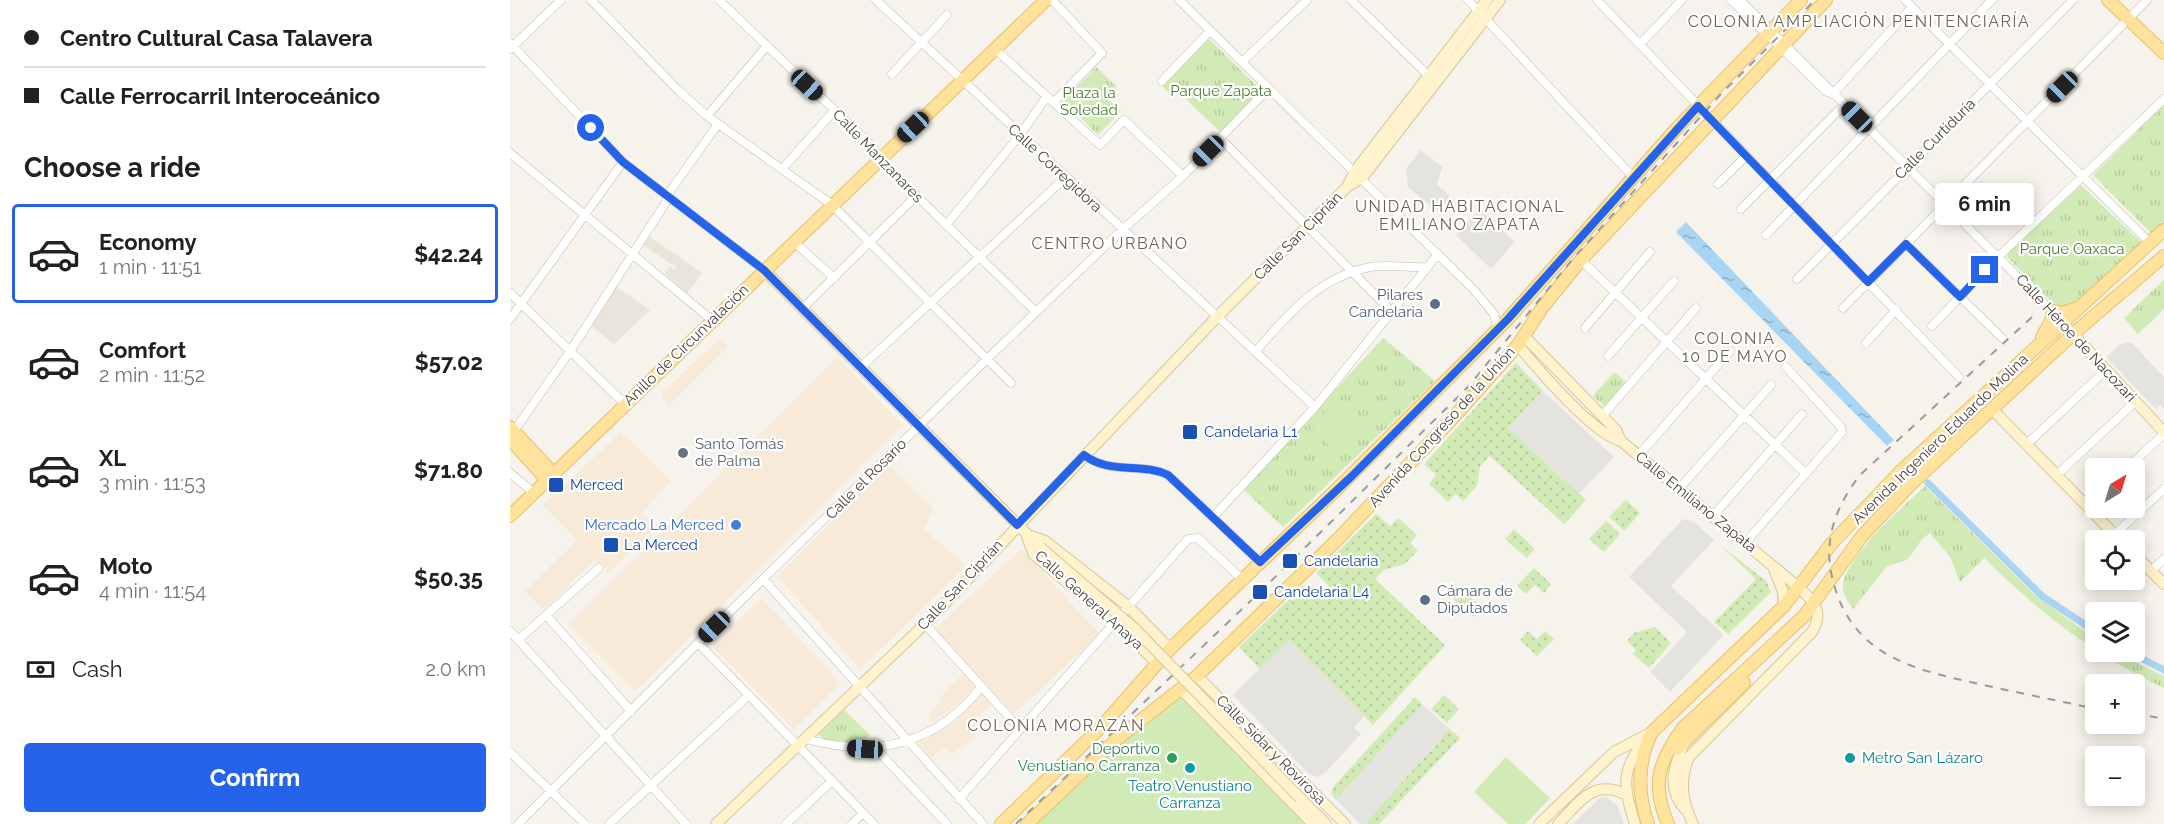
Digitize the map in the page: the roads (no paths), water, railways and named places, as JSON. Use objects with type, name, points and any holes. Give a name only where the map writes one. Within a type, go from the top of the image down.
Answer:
[{"type":"main road","name":"Anillo de Circunvalación","points":[[510,516],[831,204],[1046,0]]},
{"type":"main road","name":"Avenida Congreso de la Unión","points":[[1001,824],[1103,725],[1170,649],[1344,483],[1498,329],[1698,106],[1801,0]]},
{"type":"main road","name":"Avenida Congreso de la Unión","points":[[1027,824],[1118,739],[1182,690],[1339,538],[1452,419],[1521,340],[1542,308],[1581,260],[1781,45],[1826,0]]},
{"type":"main road","points":[[2108,0],[2164,53]]},
{"type":"main road","name":"Avenida Ingeniero Eduardo Molina","points":[[1652,732],[1784,606],[1832,543],[1900,472],[2085,305],[2164,230]]},
{"type":"main road","name":"Avenida Ingeniero Eduardo Molina","points":[[1668,824],[1657,791],[1659,774],[1671,745],[1683,728],[1804,616],[1862,536],[1912,483],[2073,334],[2164,256]]},
{"type":"main road","points":[[2035,348],[2051,321],[2053,311],[2067,312],[2085,305]]},
{"type":"main road","points":[[511,432],[550,477]]},
{"type":"main road","points":[[1659,774],[1686,738],[1786,642],[1804,616]]},
{"type":"main road","points":[[1648,824],[1641,804],[1639,780],[1642,759],[1652,732]]},
{"type":"street","points":[[561,0],[511,46],[623,162],[668,194],[764,270]]},
{"type":"street","points":[[591,0],[677,89],[707,116],[831,204],[1011,383]]},
{"type":"street","name":"Calle Manzanares","points":[[719,0],[869,142],[916,196],[1036,312]]},
{"type":"street","name":"Calle Corregidora","points":[[876,0],[1315,407]]},
{"type":"street","points":[[1052,0],[1102,53],[1054,102]]},
{"type":"street","points":[[1179,0],[1473,289],[1494,314],[1498,329]]},
{"type":"street","points":[[1242,62],[1307,0]]},
{"type":"street","points":[[1351,0],[1432,79]]},
{"type":"street","points":[[1467,0],[1633,177]]},
{"type":"street","points":[[1482,15],[1487,0]]},
{"type":"street","points":[[1482,15],[1500,0]]},
{"type":"street","points":[[1597,0],[1959,377]]},
{"type":"street","points":[[1640,44],[1682,0]]},
{"type":"street","name":"Calle Héroe de Nacozari","points":[[1731,0],[1781,45],[1827,92],[1833,94],[2053,311],[2164,433]]},
{"type":"street","name":"Calle Héroe de Nacozari","points":[[1740,0],[1768,33]]},
{"type":"street","points":[[1905,0],[2150,243]]},
{"type":"street","points":[[1766,235],[1992,0]]},
{"type":"street","name":"Calle Curtiduría","points":[[1797,279],[2073,0]]},
{"type":"street","points":[[1843,308],[2147,0]]},
{"type":"street","points":[[1833,94],[1912,7]]},
{"type":"street","points":[[892,74],[947,15]]},
{"type":"street","name":"Calle San Ciprián","points":[[716,824],[925,624],[1217,316],[1348,186],[1482,15]]},
{"type":"street","points":[[1162,81],[1210,31]]},
{"type":"street","points":[[707,116],[766,46]]},
{"type":"street","points":[[995,49],[1100,145],[1124,120],[1183,176]]},
{"type":"street","name":"Calle el Rosario","points":[[518,824],[605,735],[987,359],[1122,230],[1183,176],[1269,88]]},
{"type":"street","points":[[946,225],[1020,135],[1047,96]]},
{"type":"street","points":[[1932,326],[1998,257],[2164,99]]},
{"type":"street","points":[[1741,209],[1844,105]]},
{"type":"street","points":[[783,168],[834,111]]},
{"type":"street","points":[[511,432],[571,350],[666,202],[668,194],[718,124]]},
{"type":"street","points":[[1220,138],[1392,312]]},
{"type":"street","points":[[510,153],[630,255],[712,320]]},
{"type":"street","points":[[1718,184],[1746,156]]},
{"type":"street","points":[[510,319],[623,162]]},
{"type":"street","points":[[860,368],[1066,177]]},
{"type":"street","points":[[803,308],[916,196]]},
{"type":"street","points":[[793,241],[834,278]]},
{"type":"street","points":[[1906,244],[2002,338]]},
{"type":"street","points":[[1585,328],[1650,252]]},
{"type":"street","points":[[1213,517],[1315,407],[1438,254]]},
{"type":"street","points":[[1581,260],[1806,474]]},
{"type":"street","points":[[1256,351],[1299,303],[1321,287],[1352,272],[1393,266],[1427,267]]},
{"type":"street","name":"Calle General Anaya","points":[[764,270],[1026,534],[1134,628],[1300,798]]},
{"type":"street","points":[[1608,356],[1674,281]]},
{"type":"street","points":[[510,292],[625,404]]},
{"type":"street","points":[[1602,416],[1696,308]]},
{"type":"street","points":[[1866,343],[1896,310]]},
{"type":"street","name":"Calle Emiliano Zapata","points":[[1521,340],[1602,416],[1616,430],[1622,441],[1814,601]]},
{"type":"street","name":"Calle Emiliano Zapata","points":[[1521,340],[1558,390],[1610,438],[1622,441]]},
{"type":"street","points":[[1639,455],[1730,351]]},
{"type":"street","points":[[1745,543],[1842,432],[1841,427],[1786,367]]},
{"type":"street","points":[[2027,444],[2106,370]]},
{"type":"street","points":[[1678,490],[1772,385]]},
{"type":"street","points":[[2058,474],[2135,402]]},
{"type":"street","points":[[1991,408],[2058,474],[2085,496]]},
{"type":"street","points":[[1712,517],[1802,414]]},
{"type":"street","points":[[2138,458],[2164,433]]},
{"type":"street","points":[[1084,455],[1107,467],[1156,471],[1168,475],[1260,562]]},
{"type":"street","points":[[510,473],[534,493]]},
{"type":"street","points":[[2124,530],[2163,492]]},
{"type":"street","name":"Calle General Anaya","points":[[1026,534],[1045,541],[1128,606],[1170,649]]},
{"type":"street","name":"Calle General Anaya","points":[[1026,534],[1034,555],[1115,622],[1157,663]]},
{"type":"street","points":[[959,799],[1018,728],[1191,537],[1198,538],[1242,579]]},
{"type":"street","points":[[2151,571],[2164,560]]},
{"type":"street","name":"Calle Emiliano Zapata","points":[[1771,563],[1783,592],[1784,606]]},
{"type":"street","points":[[2145,565],[2164,584]]},
{"type":"street","points":[[518,640],[599,568]]},
{"type":"street","points":[[764,580],[983,824]]},
{"type":"street","points":[[1687,812],[1683,781],[1689,758],[1812,632],[1818,622],[1818,609],[1814,601]]},
{"type":"street","points":[[546,615],[631,711]]},
{"type":"street","points":[[925,624],[1018,728]]},
{"type":"street","points":[[510,631],[686,824]]},
{"type":"street","points":[[698,643],[749,695],[802,742],[832,781],[874,824]]},
{"type":"street","name":"Calle Sidar y Rovirosa","points":[[1197,676],[1345,824]]},
{"type":"street","points":[[802,742],[845,748],[876,749],[908,740],[939,727],[954,716],[981,687]]},
{"type":"street","name":"Calle Sidar y Rovirosa","points":[[1182,690],[1313,824]]},
{"type":"street","points":[[609,824],[749,695]]},
{"type":"street","points":[[1635,824],[1625,794],[1625,778],[1629,764],[1652,732]]},
{"type":"street","name":"Avenida Ingeniero Eduardo Molina","points":[[1539,824],[1614,752],[1652,732]]},
{"type":"street","points":[[1686,738],[1676,761],[1673,786],[1678,802],[1687,812],[1693,824]]},
{"type":"street","points":[[876,749],[947,824]]},
{"type":"street","points":[[510,752],[585,824]]},
{"type":"street","points":[[786,824],[832,781]]},
{"type":"street","points":[[1558,824],[1597,789],[1608,788],[1625,794]]},
{"type":"street","name":"Calle Sidar y Rovirosa","points":[[1300,798],[1326,824]]},
{"type":"street","points":[[852,824],[863,813]]},
{"type":"water","points":[[1686,222],[1894,440],[1887,446],[1676,232]]},
{"type":"waterway","points":[[1928,483],[2042,596],[2085,625]]},
{"type":"waterway","points":[[2145,660],[2164,670]]},
{"type":"railway","points":[[1016,824],[1260,592],[1468,387],[1571,261],[1720,95],[1815,0]]},
{"type":"railway","points":[[2032,317],[1860,475],[1845,498],[1834,523],[1829,549],[1830,563],[1841,605],[1854,626],[1871,643],[1890,656],[1936,674],[2085,707]]},
{"type":"railway","points":[[2145,715],[2164,719]]},
{"type":"place","name":"Pilares Candelaria","points":[[1435,304]]},
{"type":"place","name":"Candelaria L1","points":[[1190,432]]},
{"type":"place","name":"Santo Tomás de Palma","points":[[683,453]]},
{"type":"place","name":"Merced","points":[[556,485]]},
{"type":"place","name":"Mercado La Merced","points":[[736,525]]},
{"type":"place","name":"La Merced","points":[[611,545]]},
{"type":"place","name":"Candelaria","points":[[1290,561]]},
{"type":"place","name":"Candelaria L4","points":[[1260,592]]},
{"type":"place","name":"Cámara de Diputados","points":[[1425,600]]},
{"type":"place","name":"Deportivo Venustiano Carranza","points":[[1172,758]]},
{"type":"place","name":"Metro San Lázaro","points":[[1850,758]]},
{"type":"place","name":"Teatro Venustiano Carranza","points":[[1190,768]]},
{"type":"district","name":"COLONIA AMPLIACIÓN PENITENCIARÍA","points":[[1859,21]]},
{"type":"district","name":"UNIDAD HABITACIONAL EMILIANO ZAPATA","points":[[1460,215]]},
{"type":"district","name":"CENTRO URBANO","points":[[1110,243]]},
{"type":"district","name":"COLONIA 10 DE MAYO","points":[[1735,347]]},
{"type":"district","name":"COLONIA MORAZÁN","points":[[1056,725]]},
{"type":"park label","name":"Parque Zapata","points":[[1221,91]]},
{"type":"park label","name":"Plaza la Soledad","points":[[1089,102]]},
{"type":"park label","name":"Parque Oaxaca","points":[[2072,249]]}]
